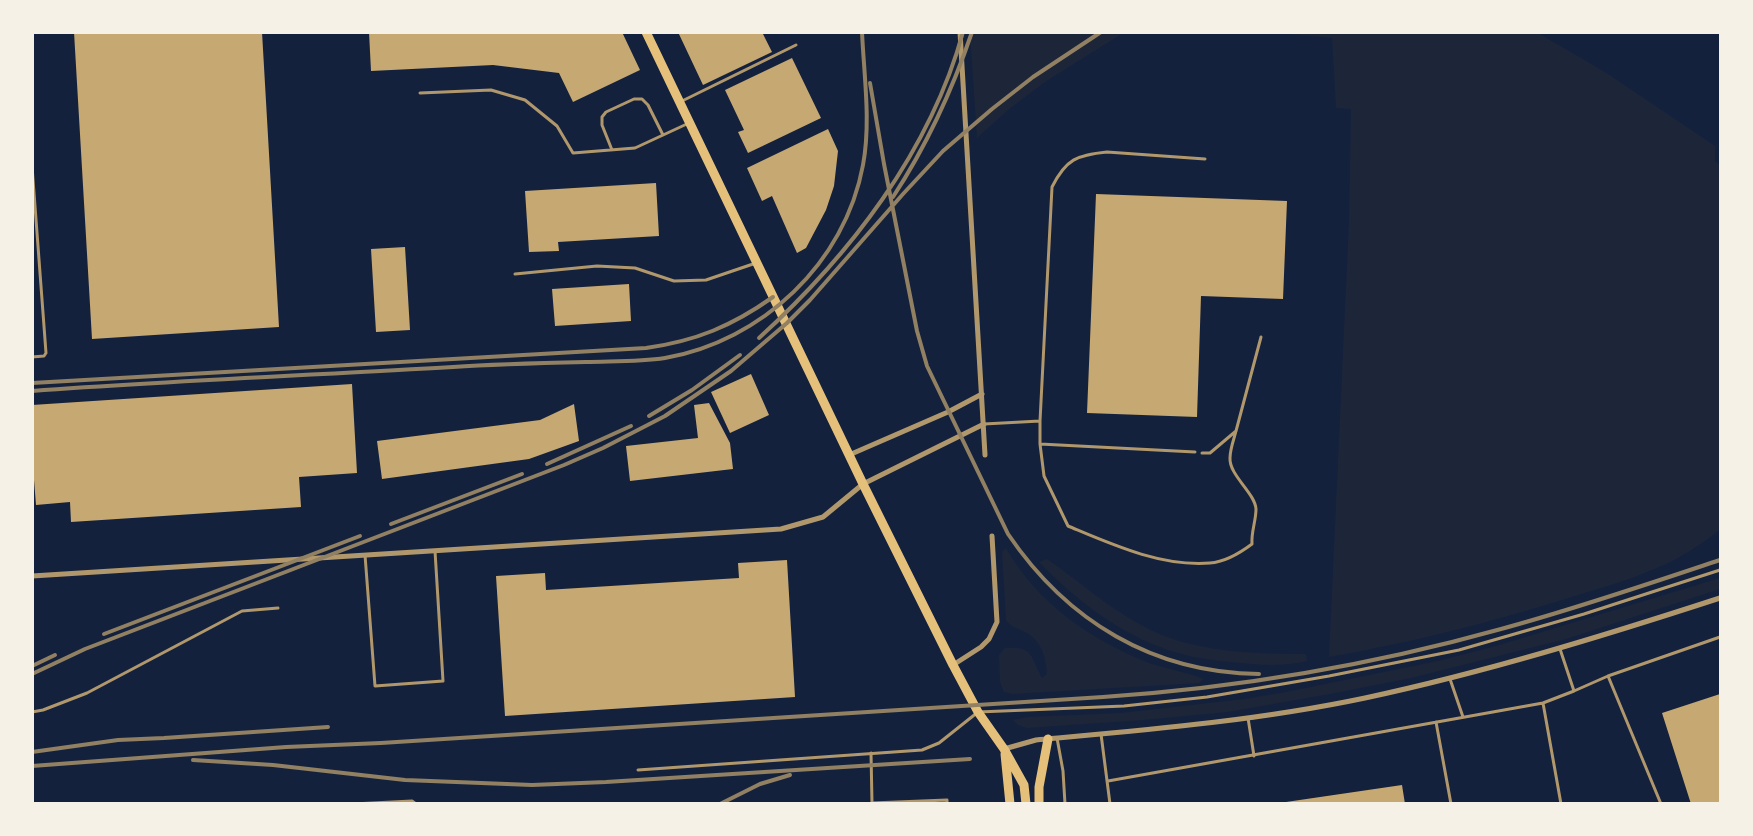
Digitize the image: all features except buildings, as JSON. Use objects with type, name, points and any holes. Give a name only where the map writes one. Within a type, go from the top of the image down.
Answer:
[{"type":"main road","points":[[646,32],[862,484],[978,712],[1004,749],[1024,785],[1026,804]]},
{"type":"main road","points":[[1038,804],[1048,739]]},
{"type":"main road","points":[[1004,749],[1010,804]]},
{"type":"street","points":[[960,32],[985,455]]},
{"type":"street","points":[[849,455],[948,412],[982,394]]},
{"type":"street","points":[[32,576],[780,530],[823,516],[862,484],[984,424]]},
{"type":"street","points":[[953,665],[981,647],[989,639],[997,622],[992,536]]},
{"type":"street","points":[[1004,749],[1036,740],[1248,718],[1364,698],[1560,649],[1720,598]]},
{"type":"lane","points":[[680,102],[796,45]]},
{"type":"lane","points":[[420,93],[492,90],[525,100],[557,126],[573,153],[636,148],[689,122]]},
{"type":"lane","points":[[612,150],[602,125],[602,117],[606,112],[634,99],[642,99],[648,105],[663,135]]},
{"type":"lane","points":[[1205,159],[1107,152],[1093,154],[1075,159],[1061,170],[1052,187],[1040,444],[1044,476],[1068,526],[1134,553],[1185,563],[1211,563],[1234,556],[1252,544],[1256,508],[1249,494],[1239,481],[1230,459],[1261,337]]},
{"type":"lane","points":[[32,166],[46,352],[44,356],[32,357]]},
{"type":"lane","points":[[515,274],[596,266],[635,268],[674,281],[706,280],[757,263]]},
{"type":"lane","points":[[984,424],[1040,421]]},
{"type":"lane","points":[[1202,453],[1210,453],[1236,431]]},
{"type":"lane","points":[[1040,444],[1195,452]]},
{"type":"lane","points":[[365,555],[375,686],[443,681],[435,551]]},
{"type":"lane","points":[[638,770],[922,750],[939,743],[978,712],[1124,706],[1207,696],[1329,676],[1459,650],[1584,614],[1720,570]]},
{"type":"lane","points":[[32,712],[43,710],[87,693],[242,611],[278,608]]},
{"type":"lane","points":[[1108,781],[1543,703],[1608,676],[1720,638]]},
{"type":"lane","points":[[1560,649],[1574,691]]},
{"type":"lane","points":[[1608,676],[1662,804]]},
{"type":"lane","points":[[1449,678],[1463,718]]},
{"type":"lane","points":[[1543,703],[1561,804]]},
{"type":"lane","points":[[1248,718],[1254,756]]},
{"type":"lane","points":[[1436,722],[1451,804]]},
{"type":"lane","points":[[1101,734],[1110,804]]},
{"type":"lane","points":[[1058,738],[1065,804]]},
{"type":"lane","points":[[871,753],[872,803],[947,800],[948,804]]},
{"type":"lane","points":[[352,804],[412,801],[416,804]]},
{"type":"shaded area","points":[[970,32],[1123,33],[1045,82],[1008,110],[977,138]]},
{"type":"shaded area","points":[[1275,33],[1538,33],[1605,72],[1715,146],[1715,161],[1720,165],[1720,530],[1675,559],[1647,572],[1611,585],[1475,625],[1388,646],[1329,657],[1349,221],[1351,109],[1336,108],[1332,38]]},
{"type":"shaded area","points":[[1006,548],[1033,586],[1067,618],[1086,631],[1127,654],[1149,663],[1204,679],[1199,683],[1013,694],[1004,692],[1000,682],[999,655],[1005,648],[1026,651],[1033,658],[1042,678],[1047,674],[1046,662],[1040,646],[1027,633],[1006,621],[1002,552]]},
{"type":"shaded area","points":[[1047,559],[1116,610],[1159,634],[1179,641],[1221,650],[1306,654],[1307,661],[1279,665],[1260,665],[1195,657],[1160,647],[1110,622],[1080,600],[1039,562]]},
{"type":"shaded area","points":[[1720,578],[1720,589],[1566,639],[1411,678],[1228,712],[1027,728],[1018,725],[1013,720],[1028,717],[1121,713],[1244,699],[1286,692],[1438,661],[1496,646]]},
{"type":"railway","points":[[32,391],[486,365],[645,360],[665,358],[701,349],[734,334],[766,315],[794,292],[818,265],[838,234],[853,201],[863,165],[865,149],[866,99],[862,32]]},
{"type":"railway","points":[[759,338],[824,272],[854,237],[882,199],[908,160],[930,119],[948,76],[963,32]]},
{"type":"railway","points":[[893,197],[917,158],[938,117],[972,32]]},
{"type":"railway","points":[[32,674],[85,649],[564,465],[603,448],[665,416],[731,371],[787,323],[810,300],[943,151],[1033,77],[1101,32]]},
{"type":"railway","points":[[870,83],[917,331],[927,366],[1008,534],[1031,565],[1057,592],[1085,616],[1116,636],[1149,652],[1183,664],[1220,671],[1259,674]]},
{"type":"railway","points":[[32,383],[646,348],[681,341],[713,331],[743,316],[773,297]]},
{"type":"railway","points":[[649,416],[692,390],[740,355]]},
{"type":"railway","points":[[547,464],[631,426]]},
{"type":"railway","points":[[391,524],[522,474]]},
{"type":"railway","points":[[104,634],[360,536]]},
{"type":"railway","points":[[32,766],[286,747],[381,743],[1103,697],[1203,688],[1353,664],[1452,642],[1556,613],[1720,560]]},
{"type":"railway","points":[[32,666],[55,655]]},
{"type":"railway","points":[[32,752],[118,740],[328,727]]},
{"type":"railway","points":[[193,760],[273,765],[405,780],[532,785],[970,759]]},
{"type":"railway","points":[[720,804],[760,784],[790,775]]}]
